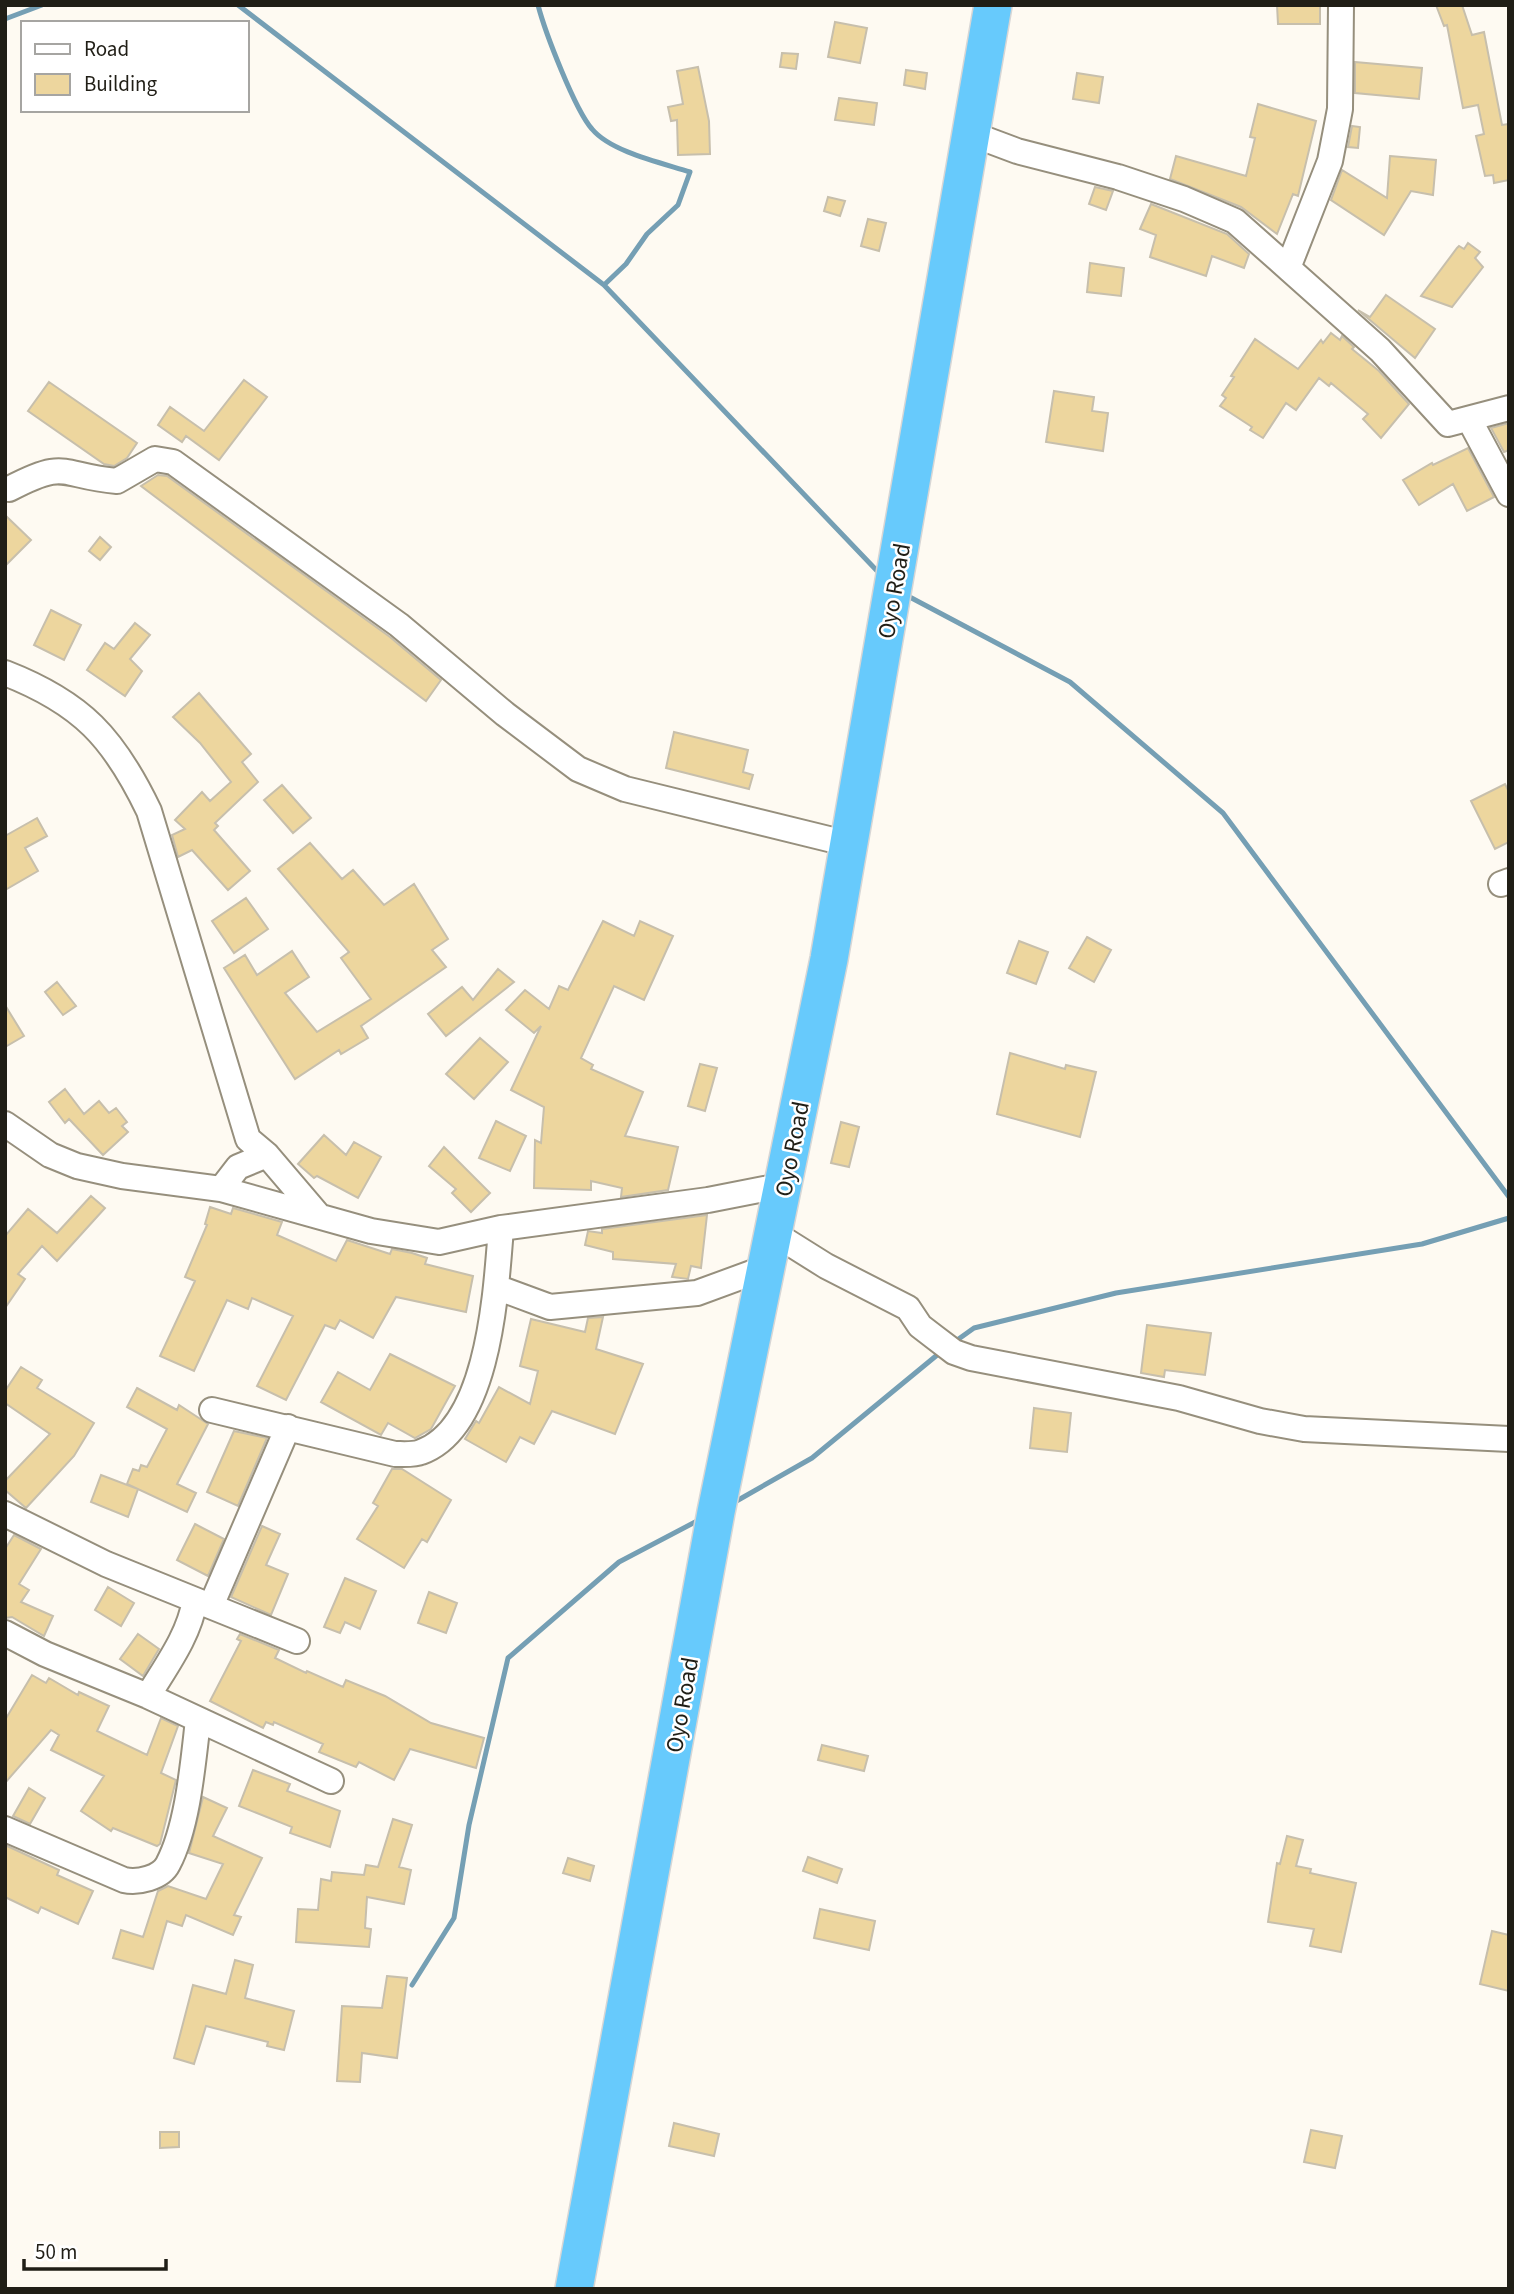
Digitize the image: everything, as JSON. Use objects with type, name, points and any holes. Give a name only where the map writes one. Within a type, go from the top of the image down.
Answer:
[{"type":"highway","name":"Oyo Road","points":[[574,2289],[716,1512],[785,1185],[849,844],[993,5]]},
{"type":"street","points":[[1288,268],[1330,161],[1340,109],[1341,5]]},
{"type":"street","points":[[969,133],[1017,152],[1118,177],[1184,199],[1235,221],[1380,350],[1448,424],[1509,408]]},
{"type":"street","points":[[1469,419],[1509,494]]},
{"type":"street","points":[[7,486],[56,469],[117,481],[155,459],[173,462],[399,625],[505,714],[578,769],[625,789],[849,844]]},
{"type":"street","points":[[5,673],[41,687],[76,710],[108,739],[128,767],[149,811],[248,1139],[267,1155],[319,1216]]},
{"type":"street","points":[[5,1124],[50,1155],[77,1166],[221,1189],[384,1234],[439,1242],[501,1228],[708,1200],[785,1185]]},
{"type":"street","points":[[221,1189],[237,1167],[267,1155]]},
{"type":"street","points":[[212,1410],[395,1454],[420,1453],[443,1439],[471,1394],[486,1349],[496,1287],[501,1228]]},
{"type":"street","points":[[496,1287],[550,1307],[697,1293],[771,1251],[826,1266],[908,1308],[920,1326],[954,1352],[1179,1398],[1260,1421],[1304,1429],[1509,1439]]},
{"type":"street","points":[[148,1696],[192,1616],[203,1603],[288,1427]]},
{"type":"street","points":[[5,1514],[106,1564],[298,1641]]},
{"type":"street","points":[[5,1633],[44,1654],[148,1696],[331,1782]]},
{"type":"street","points":[[5,1829],[124,1880],[134,1882],[157,1875],[167,1866],[190,1793],[198,1720]]},
{"type":"building","points":[[1277,5],[1320,5],[1320,24],[1278,24]]},
{"type":"building","points":[[1436,5],[1462,5],[1472,35],[1484,32],[1502,125],[1509,124],[1509,180],[1494,183],[1493,175],[1485,176],[1476,136],[1484,134],[1478,105],[1463,108],[1447,25],[1444,26]]},
{"type":"building","points":[[835,22],[867,28],[860,63],[828,57]]},
{"type":"building","points":[[782,53],[798,54],[796,69],[780,67]]},
{"type":"building","points":[[1355,62],[1422,68],[1419,99],[1355,93]]},
{"type":"building","points":[[698,67],[709,121],[710,154],[678,155],[677,120],[671,121],[668,107],[683,104],[677,71]]},
{"type":"building","points":[[906,70],[927,73],[925,89],[904,85]]},
{"type":"building","points":[[1077,73],[1103,77],[1099,103],[1073,99]]},
{"type":"building","points":[[839,98],[877,103],[874,125],[835,120]]},
{"type":"building","points":[[1258,104],[1316,121],[1298,196],[1293,194],[1277,234],[1241,207],[1170,179],[1176,156],[1246,176],[1255,138],[1250,137]]},
{"type":"building","points":[[1352,126],[1360,127],[1358,148],[1348,147]]},
{"type":"building","points":[[1390,156],[1436,160],[1433,195],[1411,191],[1384,235],[1331,200],[1342,170],[1387,198]]},
{"type":"building","points":[[1095,187],[1113,191],[1106,210],[1089,204]]},
{"type":"building","points":[[828,197],[845,201],[840,216],[824,211]]},
{"type":"building","points":[[1151,204],[1227,234],[1249,254],[1244,268],[1212,256],[1206,276],[1150,257],[1156,235],[1140,229]]},
{"type":"building","points":[[868,219],[886,223],[879,251],[861,246]]},
{"type":"building","points":[[1468,243],[1480,252],[1475,258],[1483,267],[1452,307],[1421,296],[1457,248],[1459,246],[1464,249]]},
{"type":"building","points":[[1090,263],[1124,268],[1121,296],[1087,292]]},
{"type":"building","points":[[1386,295],[1435,329],[1415,358],[1358,310],[1370,317]]},
{"type":"building","points":[[1331,333],[1340,340],[1342,336],[1409,404],[1381,438],[1363,419],[1368,414],[1331,383],[1329,386],[1319,378],[1296,410],[1286,403],[1263,438],[1250,430],[1252,427],[1220,406],[1226,398],[1222,395],[1234,377],[1231,376],[1255,339],[1298,369],[1321,340],[1323,343]]},
{"type":"building","points":[[244,380],[267,397],[219,460],[186,436],[182,442],[158,425],[170,407],[204,431]]},
{"type":"building","points":[[49,382],[137,443],[127,458],[114,466],[104,464],[28,411]]},
{"type":"building","points":[[1054,391],[1094,397],[1092,411],[1108,413],[1103,451],[1046,442]]},
{"type":"building","points":[[1509,423],[1509,450],[1504,452],[1491,428]]},
{"type":"building","points":[[1468,448],[1494,497],[1467,511],[1453,484],[1419,505],[1403,480],[1432,463],[1433,465]]},
{"type":"building","points":[[158,475],[167,476],[390,637],[441,680],[426,701],[141,486]]},
{"type":"building","points":[[5,515],[31,540],[5,566]]},
{"type":"building","points":[[100,537],[111,547],[100,560],[89,551]]},
{"type":"building","points":[[51,610],[81,625],[64,660],[34,645]]},
{"type":"building","points":[[135,623],[150,635],[130,659],[142,671],[125,696],[87,670],[105,643],[114,649]]},
{"type":"building","points":[[199,693],[251,754],[242,762],[258,782],[215,823],[218,826],[214,830],[250,871],[228,890],[192,850],[178,857],[172,835],[185,829],[175,820],[202,792],[210,801],[231,782],[200,743],[173,717]]},
{"type":"building","points":[[674,732],[748,750],[743,772],[753,775],[749,789],[666,768]]},
{"type":"building","points":[[1505,784],[1509,792],[1509,842],[1495,849],[1471,801]]},
{"type":"building","points":[[282,785],[311,818],[293,833],[264,800]]},
{"type":"building","points":[[37,818],[47,836],[25,848],[38,871],[5,890],[5,836]]},
{"type":"building","points":[[310,843],[342,879],[353,870],[384,905],[414,884],[448,939],[432,950],[446,967],[361,1026],[368,1038],[341,1054],[339,1050],[295,1079],[224,968],[245,955],[257,975],[292,951],[309,977],[285,993],[317,1032],[371,999],[341,958],[349,952],[278,869]]},
{"type":"building","points":[[246,898],[268,929],[234,953],[212,921]]},
{"type":"building","points":[[603,921],[634,936],[640,921],[673,936],[644,1000],[614,986],[581,1058],[593,1065],[591,1069],[643,1092],[625,1136],[678,1147],[668,1190],[621,1197],[622,1188],[591,1181],[591,1190],[534,1188],[535,1140],[541,1143],[544,1107],[511,1090],[541,1026],[534,1033],[506,1010],[525,990],[549,1009],[559,986],[568,990]]},
{"type":"building","points":[[1087,937],[1111,950],[1094,982],[1069,968]]},
{"type":"building","points":[[1019,941],[1048,952],[1036,984],[1007,973]]},
{"type":"building","points":[[498,969],[514,982],[446,1036],[428,1014],[462,987],[473,1000]]},
{"type":"building","points":[[57,982],[76,1006],[63,1015],[45,992]]},
{"type":"building","points":[[5,1005],[24,1036],[5,1047]]},
{"type":"building","points":[[480,1038],[508,1062],[474,1099],[446,1074]]},
{"type":"building","points":[[1010,1053],[1065,1069],[1066,1065],[1096,1072],[1080,1137],[997,1114]]},
{"type":"building","points":[[700,1064],[717,1068],[705,1111],[688,1106]]},
{"type":"building","points":[[65,1089],[84,1114],[99,1101],[109,1113],[116,1108],[127,1122],[122,1126],[128,1132],[103,1155],[69,1119],[65,1123],[49,1102]]},
{"type":"building","points":[[496,1121],[526,1136],[510,1171],[479,1158]]},
{"type":"building","points":[[841,1122],[859,1127],[849,1167],[831,1163]]},
{"type":"building","points":[[324,1135],[346,1155],[354,1142],[381,1157],[358,1198],[317,1176],[314,1178],[298,1164]]},
{"type":"building","points":[[444,1147],[490,1193],[471,1212],[452,1193],[456,1189],[429,1166]]},
{"type":"building","points":[[91,1196],[105,1208],[57,1261],[42,1246],[18,1274],[25,1279],[5,1308],[5,1236],[28,1209],[57,1233]]},
{"type":"building","points":[[210,1207],[231,1214],[233,1208],[282,1222],[277,1235],[336,1261],[347,1240],[390,1254],[392,1249],[412,1253],[427,1258],[425,1264],[473,1276],[466,1312],[396,1297],[373,1338],[340,1320],[335,1329],[325,1325],[286,1400],[257,1386],[293,1316],[252,1298],[248,1309],[227,1300],[194,1371],[160,1356],[195,1281],[185,1277],[207,1225],[205,1224]]},
{"type":"building","points":[[707,1215],[701,1268],[691,1266],[688,1279],[672,1277],[676,1264],[613,1259],[613,1252],[585,1245],[588,1231],[602,1233],[602,1229]]},
{"type":"building","points":[[603,1317],[596,1349],[643,1364],[615,1434],[552,1411],[534,1444],[520,1437],[506,1462],[465,1439],[476,1421],[479,1423],[499,1387],[530,1404],[538,1371],[520,1366],[531,1319],[585,1332],[588,1318]]},
{"type":"building","points":[[1147,1325],[1211,1333],[1205,1375],[1165,1370],[1164,1377],[1141,1373]]},
{"type":"building","points":[[390,1354],[455,1386],[431,1429],[415,1438],[388,1423],[381,1435],[321,1402],[338,1372],[370,1390]]},
{"type":"building","points":[[21,1367],[42,1380],[37,1388],[94,1423],[74,1456],[26,1508],[5,1490],[5,1481],[50,1434],[5,1403],[5,1391]]},
{"type":"building","points":[[137,1388],[177,1410],[179,1405],[208,1424],[177,1484],[196,1493],[187,1512],[127,1484],[133,1469],[139,1471],[141,1465],[147,1467],[167,1429],[127,1407]]},
{"type":"building","points":[[1034,1408],[1071,1413],[1067,1452],[1030,1448]]},
{"type":"building","points":[[234,1431],[267,1438],[238,1506],[207,1492]]},
{"type":"building","points":[[392,1469],[402,1469],[451,1500],[427,1542],[422,1539],[404,1568],[357,1539],[378,1506],[373,1503]]},
{"type":"building","points":[[101,1475],[138,1489],[128,1517],[91,1502]]},
{"type":"building","points":[[195,1524],[224,1539],[208,1576],[177,1560]]},
{"type":"building","points":[[262,1526],[280,1534],[266,1565],[288,1574],[271,1615],[231,1597]]},
{"type":"building","points":[[14,1535],[41,1549],[19,1584],[29,1590],[21,1602],[53,1616],[44,1636],[12,1617],[5,1618],[5,1549]]},
{"type":"building","points":[[345,1578],[376,1591],[360,1629],[345,1622],[340,1633],[324,1627]]},
{"type":"building","points":[[108,1587],[134,1603],[121,1626],[95,1610]]},
{"type":"building","points":[[429,1592],[457,1603],[446,1633],[418,1623]]},
{"type":"building","points":[[138,1634],[159,1649],[143,1676],[120,1659]]},
{"type":"building","points":[[240,1634],[279,1650],[275,1658],[306,1673],[307,1671],[343,1687],[346,1680],[385,1696],[431,1723],[484,1738],[476,1768],[410,1749],[394,1780],[359,1762],[356,1767],[319,1752],[323,1744],[274,1722],[273,1725],[266,1722],[263,1728],[210,1701],[241,1641],[237,1639]]},
{"type":"building","points":[[32,1675],[46,1683],[49,1678],[78,1695],[79,1692],[109,1706],[97,1731],[147,1755],[161,1718],[178,1726],[161,1773],[176,1780],[160,1844],[157,1846],[113,1828],[111,1831],[81,1811],[104,1776],[51,1750],[59,1735],[51,1730],[5,1783],[5,1720]]},
{"type":"building","points":[[822,1745],[868,1756],[864,1771],[818,1760]]},
{"type":"building","points":[[253,1770],[290,1784],[287,1791],[340,1811],[330,1847],[290,1833],[292,1827],[239,1806]]},
{"type":"building","points":[[29,1788],[45,1798],[30,1824],[13,1816]]},
{"type":"building","points":[[203,1797],[227,1808],[213,1836],[262,1858],[234,1915],[241,1917],[233,1935],[186,1915],[182,1926],[167,1921],[153,1969],[113,1958],[121,1930],[143,1937],[158,1891],[168,1886],[206,1899],[223,1864],[189,1853]]},
{"type":"building","points":[[393,1819],[412,1825],[399,1867],[411,1870],[404,1904],[367,1897],[365,1928],[371,1929],[369,1947],[296,1942],[298,1909],[318,1910],[321,1879],[331,1881],[332,1872],[364,1875],[366,1865],[378,1867]]},
{"type":"building","points":[[1287,1836],[1303,1840],[1296,1866],[1311,1869],[1310,1873],[1356,1883],[1341,1952],[1310,1946],[1314,1929],[1268,1922],[1277,1863],[1280,1864]]},
{"type":"building","points":[[5,1845],[59,1870],[57,1875],[93,1891],[78,1924],[41,1907],[38,1913],[5,1897]]},
{"type":"building","points":[[808,1857],[842,1869],[837,1883],[803,1871]]},
{"type":"building","points":[[568,1858],[594,1866],[590,1881],[563,1873]]},
{"type":"building","points":[[820,1909],[875,1921],[869,1950],[814,1938]]},
{"type":"building","points":[[1492,1931],[1509,1935],[1509,1991],[1480,1984]]},
{"type":"building","points":[[235,1960],[253,1965],[245,1998],[294,2011],[284,2050],[267,2046],[268,2042],[206,2026],[194,2064],[174,2058],[193,1985],[226,1994]]},
{"type":"building","points":[[387,1976],[407,1978],[397,2058],[362,2053],[360,2082],[337,2081],[342,2006],[382,2008]]},
{"type":"building","points":[[674,2123],[719,2134],[714,2156],[669,2146]]},
{"type":"building","points":[[1311,2130],[1342,2136],[1335,2168],[1304,2162]]},
{"type":"building","points":[[160,2132],[179,2132],[179,2147],[160,2148]]},
{"type":"waterway","points":[[5,19],[42,5]]},
{"type":"waterway","points":[[238,5],[604,285],[881,575]]},
{"type":"waterway","points":[[538,5],[569,89],[592,129],[611,144],[624,150],[690,172],[678,205],[647,234],[626,264],[604,285]]},
{"type":"waterway","points":[[904,594],[1070,682],[1223,813],[1509,1197]]},
{"type":"waterway","points":[[953,1343],[974,1328],[1116,1293],[1422,1244],[1509,1218]]},
{"type":"waterway","points":[[733,1503],[812,1458],[942,1351]]},
{"type":"waterway","points":[[412,1985],[454,1918],[469,1825],[508,1658],[619,1562],[699,1520]]}]
